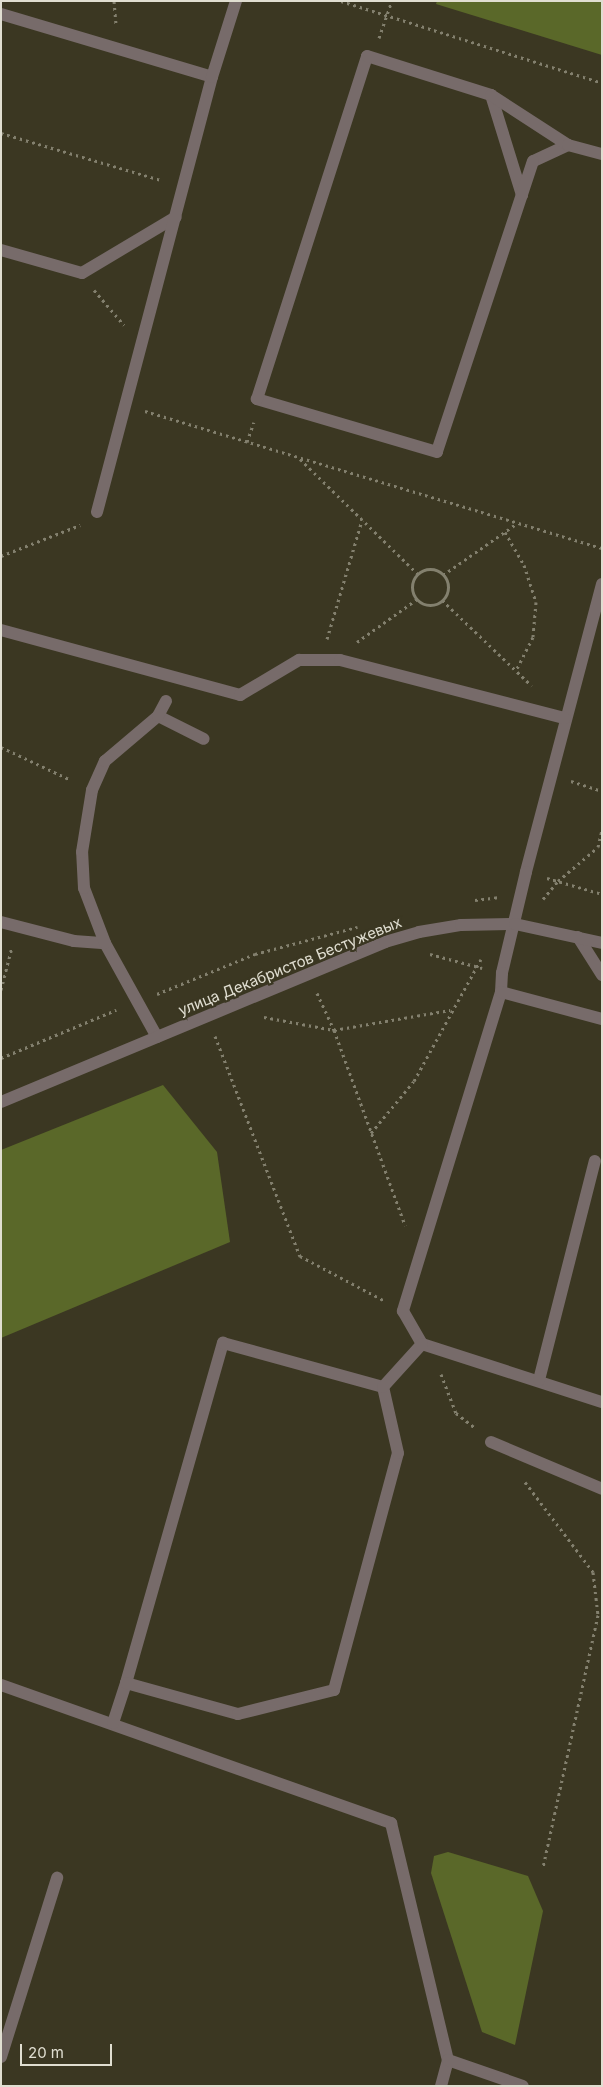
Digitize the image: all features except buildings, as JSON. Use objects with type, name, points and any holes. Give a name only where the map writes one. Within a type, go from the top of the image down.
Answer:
[{"type":"street","points":[[97,512],[212,77],[236,1]]},
{"type":"street","points":[[1,14],[212,77]]},
{"type":"street","points":[[568,145],[534,161],[437,452],[256,399],[367,56],[491,95],[568,145],[602,154]]},
{"type":"street","points":[[491,95],[522,195]]},
{"type":"street","points":[[1,250],[82,273],[176,217]]},
{"type":"street","points":[[602,584],[565,718],[526,872],[502,973],[501,992],[417,1258],[403,1311],[426,1346],[539,1380],[602,1402]]},
{"type":"street","points":[[1,630],[240,695],[298,660],[340,660],[565,718]]},
{"type":"street","points":[[157,1037],[140,1001],[105,943],[84,888],[82,852],[92,790],[105,761],[158,716],[166,701]]},
{"type":"street","points":[[158,716],[204,739]]},
{"type":"street","points":[[1,922],[74,941],[105,943]]},
{"type":"street","name":"улица Декабристов Бестужевых","points":[[1,1102],[385,942],[461,925],[515,924],[578,936],[602,943]]},
{"type":"street","points":[[578,936],[602,975]]},
{"type":"street","points":[[501,992],[602,1019]]},
{"type":"street","points":[[539,1380],[595,1161]]},
{"type":"street","points":[[113,1723],[223,1343],[383,1387]]},
{"type":"street","points":[[383,1387],[426,1346]]},
{"type":"street","points":[[126,1683],[238,1714],[334,1690],[398,1453],[383,1387]]},
{"type":"street","points":[[491,1442],[602,1489]]},
{"type":"street","points":[[1,1685],[113,1723],[391,1823],[448,2060],[441,2086]]},
{"type":"street","points":[[1,2057],[57,1878]]},
{"type":"street","points":[[448,2060],[523,2086]]},
{"type":"path","points":[[341,1],[602,84]]},
{"type":"path","points":[[372,58],[392,1]]},
{"type":"path","points":[[1,133],[184,187]]},
{"type":"path","points":[[82,273],[142,345]]},
{"type":"path","points":[[126,406],[516,524],[602,548]]},
{"type":"path","points":[[300,458],[418,574]]},
{"type":"path","points":[[1,556],[78,526],[97,512]]},
{"type":"path","points":[[322,660],[362,520]]},
{"type":"path","points":[[443,575],[516,524]]},
{"type":"path","points":[[505,532],[524,565],[536,602],[533,637],[516,671]]},
{"type":"path","points":[[430,569],[443,575],[447,587],[442,600],[429,604],[417,599],[412,586],[418,574],[430,569]]},
{"type":"path","points":[[340,660],[355,644],[417,599]]},
{"type":"path","points":[[442,600],[534,688],[539,711]]},
{"type":"path","points":[[1,747],[92,790]]},
{"type":"path","points":[[546,897],[558,881],[598,847],[602,830]]},
{"type":"path","points":[[526,872],[602,894]]},
{"type":"path","points":[[467,902],[501,896],[504,889]]},
{"type":"path","points":[[1,1058],[255,954],[367,925]]},
{"type":"path","points":[[1,990],[17,926]]},
{"type":"path","points":[[371,1133],[414,1082],[474,966]]},
{"type":"path","points":[[316,993],[334,1030],[417,1258]]},
{"type":"path","points":[[262,1017],[334,1030],[450,1010]]},
{"type":"path","points":[[214,1033],[300,1256],[403,1311]]},
{"type":"path","points":[[426,1346],[456,1412],[491,1442]]},
{"type":"path","points":[[522,1478],[593,1572],[598,1616],[543,1868]]},
{"type":"green space","points":[[437,1],[602,1],[602,55],[436,4]]},
{"type":"green space","points":[[163,1085],[217,1152],[230,1242],[1,1338],[1,1150]]},
{"type":"green space","points":[[448,1852],[528,1876],[543,1911],[515,2045],[482,2032],[431,1873],[434,1856]]}]
